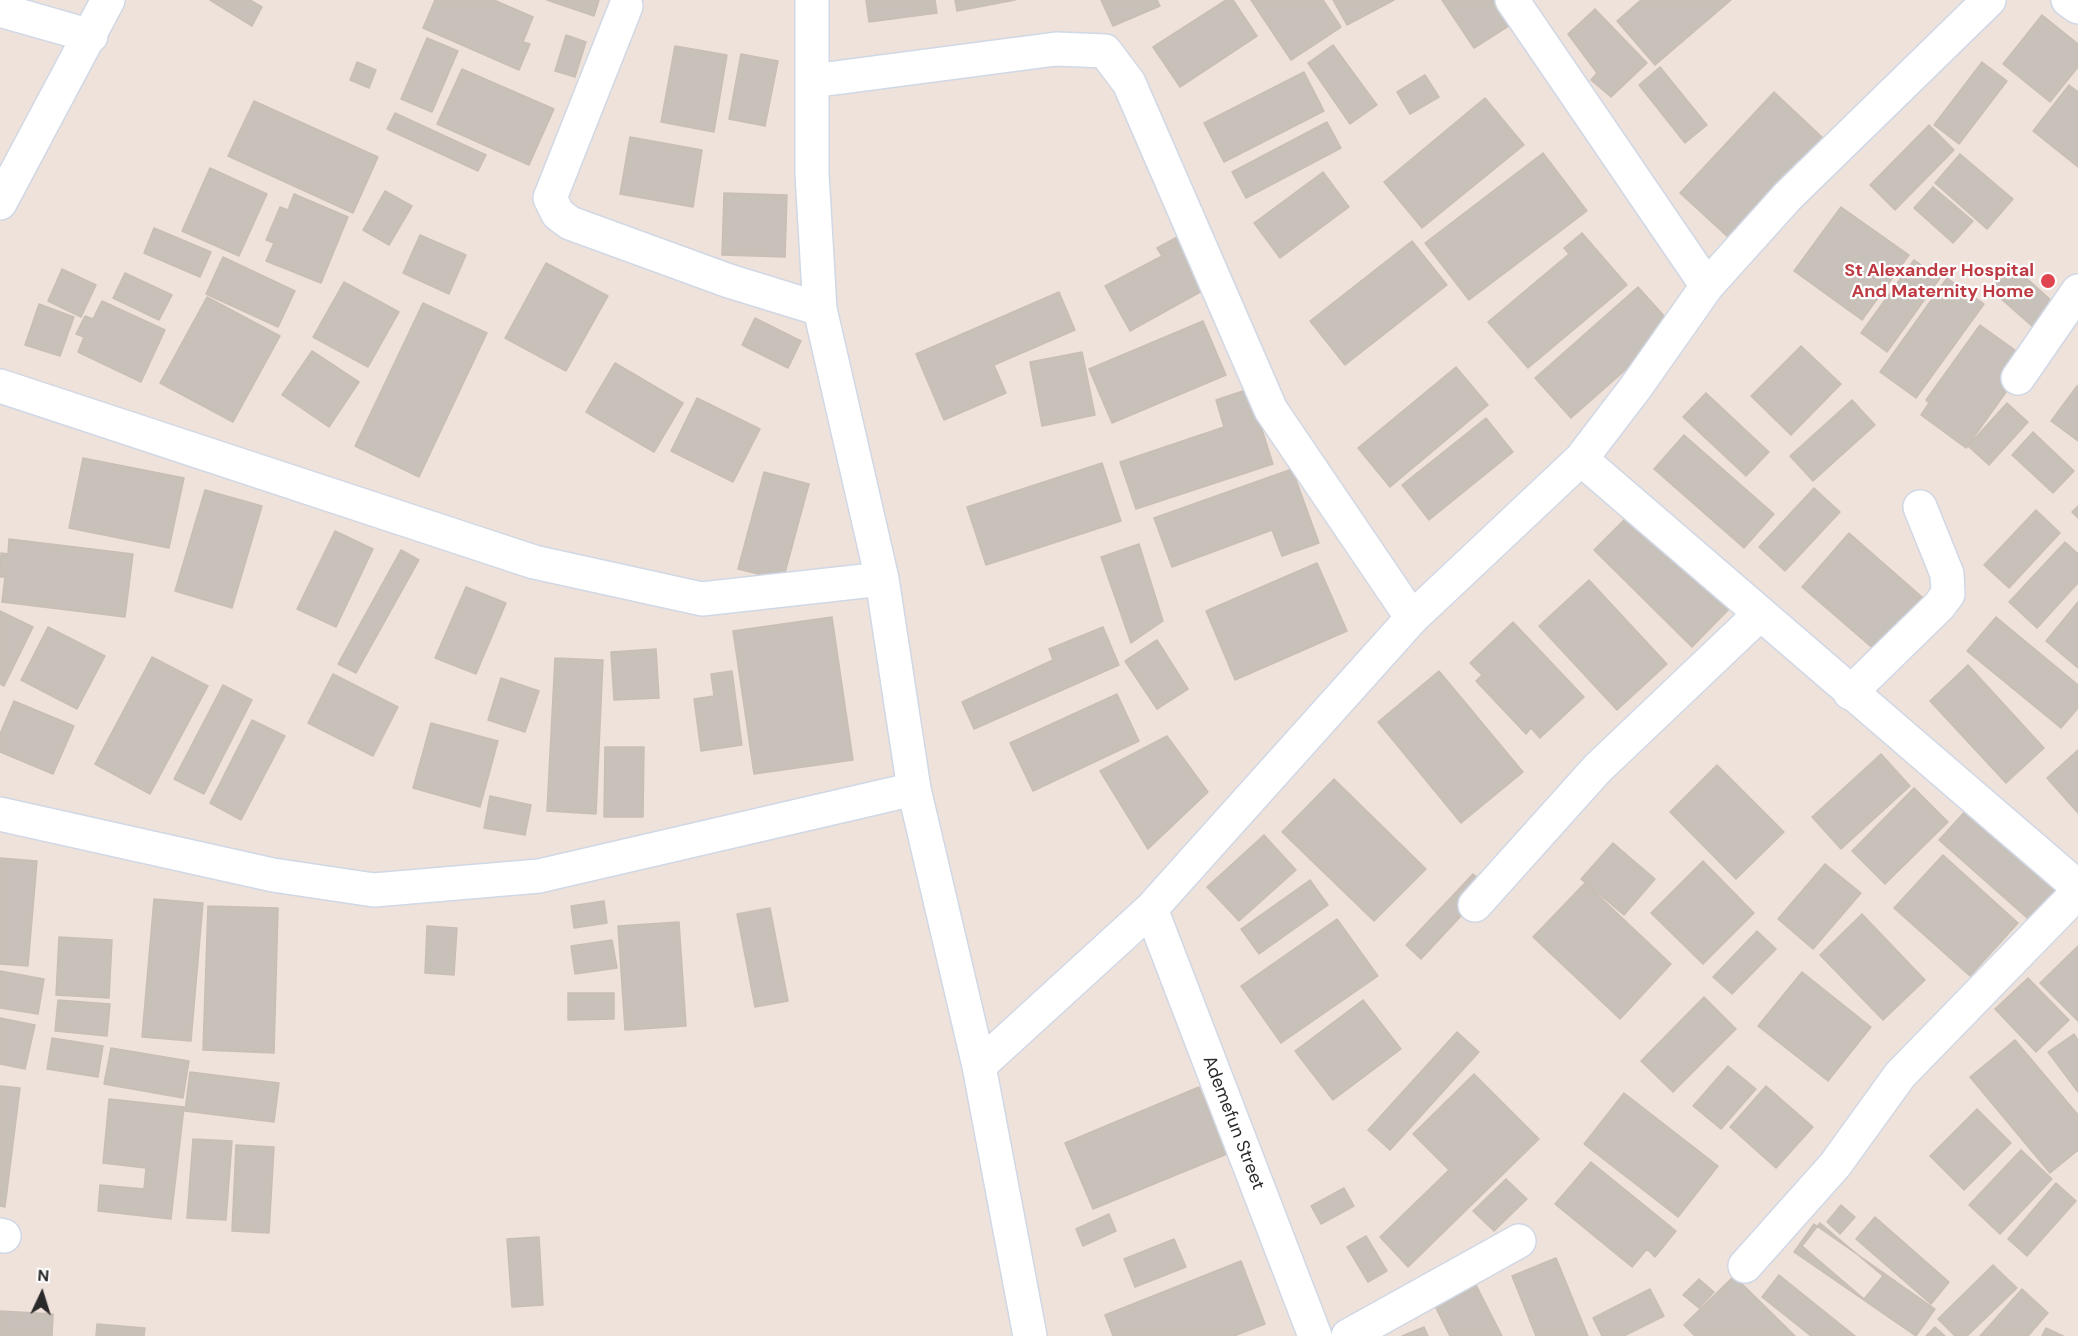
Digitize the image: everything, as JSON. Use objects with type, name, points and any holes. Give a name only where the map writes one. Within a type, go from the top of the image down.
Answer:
[{"type":"street","points":[[0,203],[108,0]]},
{"type":"street","points":[[812,0],[812,174],[820,309],[882,579],[914,789],[979,1066],[1030,1336]]},
{"type":"street","points":[[1512,0],[1707,286]]},
{"type":"street","points":[[979,1066],[1151,909],[1412,618],[1581,459],[1636,387],[1707,286],[1788,196],[1989,0]]},
{"type":"street","points":[[2068,0],[2078,7]]},
{"type":"street","points":[[626,6],[550,198],[558,214],[570,223],[729,281],[820,309]]},
{"type":"street","points":[[0,10],[90,36]]},
{"type":"street","points":[[812,81],[1056,49],[1105,51],[1129,83],[1271,410],[1412,618]]},
{"type":"street","points":[[2018,378],[2078,291]]},
{"type":"street","points":[[0,386],[534,562],[702,599],[882,579]]},
{"type":"street","points":[[1581,459],[1759,615],[2078,887]]},
{"type":"street","points":[[1850,693],[1939,606],[1948,594],[1947,574],[1920,507]]},
{"type":"street","points":[[1475,905],[1597,769],[1759,615]]},
{"type":"street","points":[[0,814],[273,875],[374,890],[539,876],[914,789]]},
{"type":"street","points":[[1745,1266],[1835,1165],[1900,1075],[2078,892]]},
{"type":"street","name":"Ademefun Street","points":[[1151,909],[1315,1336]]},
{"type":"street","points":[[1348,1336],[1519,1242]]},
{"type":"building","points":[[210,0],[250,0],[262,7],[252,26]]},
{"type":"building","points":[[435,0],[494,0],[533,17],[523,42],[530,44],[519,70],[423,28]]},
{"type":"building","points":[[547,0],[599,0],[594,16]]},
{"type":"building","points":[[866,0],[935,0],[937,13],[869,22]]},
{"type":"building","points":[[955,0],[1015,0],[957,11]]},
{"type":"building","points":[[1101,0],[1157,0],[1160,6],[1113,26]]},
{"type":"building","points":[[1226,0],[1233,0],[1257,36],[1180,87],[1153,47]]},
{"type":"building","points":[[1251,0],[1323,0],[1341,27],[1291,60]]},
{"type":"building","points":[[1333,0],[1394,0],[1347,25]]},
{"type":"building","points":[[1442,0],[1494,0],[1510,25],[1474,48]]},
{"type":"building","points":[[1641,0],[1731,0],[1655,65],[1617,21]]},
{"type":"building","points":[[1595,9],[1647,63],[1611,97],[1591,80],[1597,73],[1568,34]]},
{"type":"building","points":[[2042,15],[2078,44],[2078,67],[2050,102],[2003,64]]},
{"type":"building","points":[[566,35],[586,42],[575,77],[555,71]]},
{"type":"building","points":[[427,38],[458,51],[432,112],[401,99]]},
{"type":"building","points":[[1333,45],[1377,105],[1350,124],[1308,63]]},
{"type":"building","points":[[675,46],[727,55],[714,132],[661,122]]},
{"type":"building","points":[[741,54],[778,61],[765,126],[729,119]]},
{"type":"building","points":[[357,62],[376,70],[369,88],[350,80]]},
{"type":"building","points":[[1982,62],[2007,81],[1959,144],[1934,125]]},
{"type":"building","points":[[1660,67],[1707,125],[1685,143],[1639,85]]},
{"type":"building","points":[[462,69],[554,109],[529,165],[437,124]]},
{"type":"building","points":[[1304,72],[1324,111],[1224,162],[1204,123]]},
{"type":"building","points":[[1425,75],[1439,97],[1410,114],[1397,92]]},
{"type":"building","points":[[2069,85],[2078,92],[2078,167],[2033,131]]},
{"type":"building","points":[[1774,92],[1823,138],[1729,238],[1680,193]]},
{"type":"building","points":[[1485,98],[1524,145],[1422,228],[1384,182]]},
{"type":"building","points":[[254,101],[378,157],[353,213],[228,156]]},
{"type":"building","points":[[395,113],[486,155],[478,171],[387,129]]},
{"type":"building","points":[[1327,122],[1341,148],[1246,198],[1232,172]]},
{"type":"building","points":[[1929,125],[1954,150],[1895,210],[1870,185]]},
{"type":"building","points":[[630,137],[702,150],[693,207],[620,194]]},
{"type":"building","points":[[1543,153],[1587,211],[1469,300],[1425,243]]},
{"type":"building","points":[[1960,154],[2013,199],[1987,229],[1935,183]]},
{"type":"building","points":[[210,168],[267,194],[239,256],[182,231]]},
{"type":"building","points":[[1323,172],[1349,207],[1280,258],[1254,223]]},
{"type":"building","points":[[1933,187],[1973,221],[1953,243],[1914,208]]},
{"type":"building","points":[[385,191],[412,206],[389,245],[363,230]]},
{"type":"building","points":[[724,193],[787,195],[785,257],[722,255]]},
{"type":"building","points":[[294,194],[348,217],[321,283],[266,261],[274,243],[266,240],[280,207],[288,210]]},
{"type":"building","points":[[1841,207],[1909,255],[1862,320],[1794,271]]},
{"type":"building","points":[[154,228],[211,252],[200,277],[144,253]]},
{"type":"building","points":[[1582,233],[1627,285],[1528,368],[1488,322],[1569,254],[1564,248]]},
{"type":"building","points":[[1183,234],[1211,286],[1130,331],[1105,286],[1162,256],[1157,248]]},
{"type":"building","points":[[420,235],[466,255],[449,294],[403,273]]},
{"type":"building","points":[[1412,241],[1447,285],[1345,365],[1310,321]]},
{"type":"building","points":[[223,257],[295,291],[278,327],[206,294]]},
{"type":"building","points":[[1914,260],[1940,278],[1887,352],[1861,333]]},
{"type":"building","points":[[546,263],[608,296],[566,371],[505,338]]},
{"type":"building","points":[[2012,265],[2054,303],[2033,327],[1990,289]]},
{"type":"building","points":[[62,269],[96,285],[81,317],[48,301]]},
{"type":"building","points":[[125,273],[172,295],[159,320],[113,298]]},
{"type":"building","points":[[1947,278],[1984,304],[1916,398],[1880,372]]},
{"type":"building","points":[[344,282],[399,312],[368,367],[313,337]]},
{"type":"building","points":[[1638,287],[1674,327],[1571,418],[1535,378]]},
{"type":"building","points":[[1059,292],[1075,330],[994,365],[1006,393],[944,420],[916,354]]},
{"type":"building","points":[[207,297],[280,336],[233,422],[160,383]]},
{"type":"building","points":[[102,301],[165,330],[141,382],[78,352],[84,337],[76,334],[85,316],[93,319]]},
{"type":"building","points":[[423,303],[487,333],[419,477],[355,446]]},
{"type":"building","points":[[39,304],[74,317],[60,356],[25,345]]},
{"type":"building","points":[[755,318],[801,341],[788,368],[742,345]]},
{"type":"building","points":[[1203,321],[1226,375],[1112,423],[1089,369]]},
{"type":"building","points":[[1980,325],[2029,360],[1966,448],[1921,415],[1929,403],[1926,400]]},
{"type":"building","points":[[1801,346],[1841,384],[1791,435],[1751,396]]},
{"type":"building","points":[[312,351],[359,382],[329,427],[282,395]]},
{"type":"building","points":[[1082,352],[1095,415],[1042,426],[1030,362]]},
{"type":"building","points":[[615,363],[683,403],[654,452],[586,412]]},
{"type":"building","points":[[1456,367],[1488,405],[1390,487],[1358,448]]},
{"type":"building","points":[[2078,387],[2078,441],[2051,421]]},
{"type":"building","points":[[1249,389],[1273,464],[1136,509],[1120,462],[1224,427],[1216,400]]},
{"type":"building","points":[[1706,393],[1769,452],[1746,476],[1683,417]]},
{"type":"building","points":[[697,398],[760,429],[733,482],[671,451]]},
{"type":"building","points":[[1852,400],[1875,425],[1813,481],[1790,456]]},
{"type":"building","points":[[2007,403],[2028,422],[1989,465],[1968,446]]},
{"type":"building","points":[[1486,418],[1513,452],[1429,520],[1402,485]]},
{"type":"building","points":[[2033,432],[2074,471],[2053,493],[2012,455]]},
{"type":"building","points":[[1684,435],[1774,514],[1744,548],[1654,469]]},
{"type":"building","points":[[83,458],[184,478],[169,548],[69,528]]},
{"type":"building","points":[[1102,463],[1121,521],[986,565],[967,507]]},
{"type":"building","points":[[1292,469],[1319,543],[1282,556],[1272,530],[1172,567],[1154,518]]},
{"type":"building","points":[[764,472],[809,484],[783,580],[738,569]]},
{"type":"building","points":[[1814,488],[1840,512],[1785,571],[1759,547]]},
{"type":"building","points":[[205,490],[262,506],[232,608],[175,591]]},
{"type":"building","points":[[2078,506],[2078,518],[2072,512]]},
{"type":"building","points":[[1634,510],[1732,606],[1692,647],[1594,550]]},
{"type":"building","points":[[2036,510],[2060,533],[2009,588],[1984,565]]},
{"type":"building","points":[[335,531],[373,549],[336,627],[297,609]]},
{"type":"building","points":[[1849,533],[1922,597],[1876,651],[1802,587]]},
{"type":"building","points":[[9,539],[133,554],[125,617],[2,602],[5,577],[0,577],[1,553],[8,554]]},
{"type":"building","points":[[2065,542],[2078,554],[2078,583],[2037,628],[2009,602]]},
{"type":"building","points":[[1139,544],[1163,621],[1131,643],[1101,557]]},
{"type":"building","points":[[401,550],[419,560],[356,673],[338,664]]},
{"type":"building","points":[[1317,563],[1347,631],[1235,680],[1206,611]]},
{"type":"building","points":[[1589,580],[1667,664],[1617,710],[1539,626]]},
{"type":"building","points":[[466,587],[506,603],[476,674],[435,658]]},
{"type":"building","points":[[2078,602],[2078,668],[2046,641]]},
{"type":"building","points":[[0,611],[33,627],[4,686],[0,684]]},
{"type":"building","points":[[832,617],[853,760],[754,774],[733,631]]},
{"type":"building","points":[[1996,617],[2078,685],[2078,708],[2061,728],[1967,651]]},
{"type":"building","points":[[1513,622],[1584,697],[1540,738],[1531,728],[1526,734],[1476,681],[1482,675],[1470,663]]},
{"type":"building","points":[[48,627],[105,656],[77,709],[21,680]]},
{"type":"building","points":[[1103,627],[1119,665],[974,729],[962,702],[1053,660],[1049,649]]},
{"type":"building","points":[[1157,640],[1188,689],[1157,709],[1125,661]]},
{"type":"building","points":[[656,649],[659,698],[614,700],[611,652]]},
{"type":"building","points":[[152,657],[208,686],[150,794],[95,764]]},
{"type":"building","points":[[555,658],[603,660],[596,814],[547,811]]},
{"type":"building","points":[[1968,665],[2044,748],[2006,783],[1930,701]]},
{"type":"building","points":[[732,671],[742,745],[701,751],[694,699],[714,696],[711,674]]},
{"type":"building","points":[[1439,671],[1523,772],[1461,823],[1378,722]]},
{"type":"building","points":[[333,674],[398,707],[373,756],[308,723]]},
{"type":"building","points":[[501,678],[539,691],[525,732],[488,720]]},
{"type":"building","points":[[223,685],[252,700],[204,794],[174,779]]},
{"type":"building","points":[[1117,694],[1139,741],[1033,791],[1010,743]]},
{"type":"building","points":[[14,701],[74,726],[53,774],[0,752],[0,734]]},
{"type":"building","points":[[252,720],[285,736],[241,820],[210,803]]},
{"type":"building","points":[[431,723],[498,741],[480,807],[413,788]]},
{"type":"building","points":[[1167,736],[1208,792],[1148,849],[1100,771]]},
{"type":"building","points":[[605,747],[644,747],[643,817],[604,817]]},
{"type":"building","points":[[2078,750],[2078,813],[2047,778]]},
{"type":"building","points":[[1881,754],[1910,786],[1841,849],[1812,817]]},
{"type":"building","points":[[1717,765],[1784,832],[1736,879],[1670,812]]},
{"type":"building","points":[[1334,779],[1426,869],[1374,921],[1282,832]]},
{"type":"building","points":[[1914,788],[1948,822],[1885,884],[1852,851]]},
{"type":"building","points":[[490,796],[531,805],[525,835],[484,828]]},
{"type":"building","points":[[1969,807],[2063,891],[2034,924],[1939,840]]},
{"type":"building","points":[[1264,835],[1296,870],[1239,921],[1207,887]]},
{"type":"building","points":[[1613,843],[1655,879],[1624,915],[1581,879]]},
{"type":"building","points":[[1943,855],[2018,923],[1970,976],[1894,908]]},
{"type":"building","points":[[0,858],[37,861],[28,966],[0,964]]},
{"type":"building","points":[[1703,861],[1754,913],[1703,964],[1651,913]]},
{"type":"building","points":[[1825,864],[1861,893],[1813,949],[1778,919]]},
{"type":"building","points":[[1473,874],[1488,887],[1421,959],[1406,945]]},
{"type":"building","points":[[1310,880],[1328,905],[1259,954],[1241,929]]},
{"type":"building","points":[[1585,883],[1671,964],[1620,1019],[1533,937]]},
{"type":"building","points":[[154,899],[203,903],[191,1041],[142,1037]]},
{"type":"building","points":[[604,901],[607,923],[574,928],[571,906]]},
{"type":"building","points":[[208,906],[278,908],[274,1053],[203,1050]]},
{"type":"building","points":[[770,908],[788,1001],[755,1007],[737,914]]},
{"type":"building","points":[[1862,914],[1925,980],[1883,1020],[1820,955]]},
{"type":"building","points":[[1337,919],[1378,976],[1281,1043],[1241,986]]},
{"type":"building","points":[[679,922],[686,1026],[625,1030],[618,926]]},
{"type":"building","points":[[427,926],[457,928],[454,975],[425,973]]},
{"type":"building","points":[[1757,931],[1776,949],[1732,994],[1713,977]]},
{"type":"building","points":[[59,937],[112,940],[109,998],[56,995]]},
{"type":"building","points":[[612,940],[617,968],[575,974],[571,946]]},
{"type":"building","points":[[2078,946],[2078,1021],[2040,983]]},
{"type":"building","points":[[0,971],[44,979],[38,1014],[0,1008]]},
{"type":"building","points":[[1802,972],[1871,1027],[1828,1081],[1758,1026]]},
{"type":"building","points":[[2028,978],[2069,1020],[2036,1052],[1995,1009]]},
{"type":"building","points":[[568,993],[614,993],[614,1019],[568,1020]]},
{"type":"building","points":[[1704,997],[1736,1029],[1673,1092],[1641,1061]]},
{"type":"building","points":[[58,1000],[110,1004],[107,1036],[55,1031]]},
{"type":"building","points":[[1363,1000],[1401,1049],[1333,1100],[1295,1051]]},
{"type":"building","points":[[0,1018],[35,1025],[25,1069],[0,1064]]},
{"type":"building","points":[[1457,1032],[1479,1052],[1390,1150],[1368,1130]]},
{"type":"building","points":[[2074,1034],[2078,1040],[2078,1092],[2048,1052]]},
{"type":"building","points":[[52,1038],[103,1046],[98,1077],[47,1069]]},
{"type":"building","points":[[2015,1040],[2078,1115],[2078,1150],[2050,1173],[1970,1077]]},
{"type":"building","points":[[111,1048],[189,1061],[183,1098],[104,1084]]},
{"type":"building","points":[[1728,1066],[1756,1089],[1721,1129],[1693,1106]]},
{"type":"building","points":[[190,1072],[279,1083],[274,1122],[185,1111]]},
{"type":"building","points":[[1474,1074],[1539,1139],[1408,1267],[1380,1237],[1449,1170],[1413,1134]]},
{"type":"building","points":[[0,1086],[20,1088],[5,1207],[0,1206]]},
{"type":"building","points":[[1766,1086],[1813,1127],[1776,1168],[1730,1127]]},
{"type":"building","points":[[1199,1087],[1227,1154],[1093,1209],[1065,1143]]},
{"type":"building","points":[[1624,1093],[1718,1166],[1678,1217],[1584,1144]]},
{"type":"building","points":[[109,1099],[184,1107],[171,1219],[98,1211],[100,1185],[144,1189],[146,1168],[103,1163]]},
{"type":"building","points":[[1977,1109],[2011,1143],[1964,1190],[1930,1156]]},
{"type":"building","points":[[193,1139],[232,1141],[226,1220],[187,1218]]},
{"type":"building","points":[[236,1145],[274,1147],[269,1233],[232,1231]]},
{"type":"building","points":[[2021,1150],[2052,1179],[2000,1234],[1969,1205]]},
{"type":"building","points":[[1591,1162],[1676,1231],[1655,1257],[1647,1249],[1632,1267],[1555,1204]]},
{"type":"building","points":[[1506,1179],[1527,1199],[1494,1231],[1473,1211]]},
{"type":"building","points":[[2056,1183],[2076,1201],[2027,1256],[2008,1239]]},
{"type":"building","points":[[1344,1188],[1354,1206],[1321,1224],[1311,1206]]},
{"type":"building","points":[[1841,1205],[1855,1217],[1840,1234],[1827,1222]]},
{"type":"building","points":[[1109,1214],[1116,1231],[1083,1246],[1076,1229]]},
{"type":"building","points":[[1875,1217],[1949,1282],[1931,1304],[1856,1239]]},
{"type":"building","points":[[1820,1223],[1883,1276],[1864,1299],[1802,1246]]},
{"type":"building","points":[[1814,1224],[1935,1309],[1916,1336],[1794,1252]]},
{"type":"building","points":[[1366,1236],[1387,1271],[1368,1282],[1347,1247]]},
{"type":"building","points":[[539,1237],[543,1305],[512,1307],[507,1239]]},
{"type":"building","points":[[1174,1239],[1186,1267],[1135,1287],[1124,1259]]},
{"type":"building","points":[[1556,1258],[1588,1336],[1536,1336],[1512,1276]]},
{"type":"building","points":[[1241,1261],[1265,1324],[1234,1336],[1113,1336],[1105,1315]]},
{"type":"building","points":[[1993,1265],[2017,1288],[1967,1336],[1955,1336],[1938,1319]]},
{"type":"building","points":[[1779,1275],[1855,1336],[1811,1336],[1762,1297]]},
{"type":"building","points":[[1734,1276],[1795,1336],[1695,1336],[1684,1325]]},
{"type":"building","points":[[1699,1279],[1714,1292],[1699,1308],[1683,1295]]},
{"type":"building","points":[[1475,1283],[1502,1336],[1450,1336],[1434,1304]]},
{"type":"building","points":[[1650,1289],[1664,1316],[1624,1336],[1602,1336],[1593,1318]]},
{"type":"building","points":[[2022,1289],[2048,1313],[2028,1336],[1980,1336]]},
{"type":"building","points":[[0,1311],[53,1314],[52,1336],[0,1336]]},
{"type":"building","points":[[97,1324],[145,1328],[144,1336],[96,1336]]},
{"type":"building","points":[[1424,1327],[1428,1336],[1402,1336]]},
{"type":"building","points":[[1935,1327],[1945,1336],[1926,1336]]},
{"type":"building","points":[[2046,1328],[2063,1336],[2042,1336]]},
{"type":"place","name":"St Alexander Hospital And Maternity Home","points":[[2048,281]]}]
